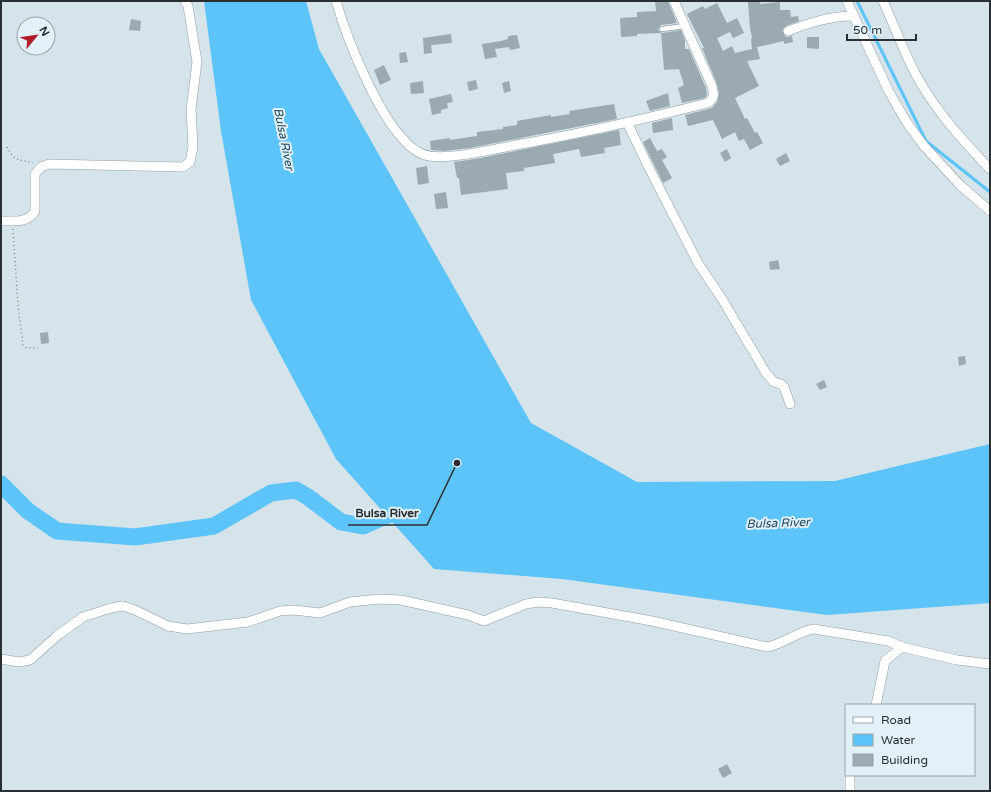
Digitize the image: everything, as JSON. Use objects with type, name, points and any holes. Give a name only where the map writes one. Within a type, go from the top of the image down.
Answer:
[{"type":"street","points":[[1,221],[26,220],[33,215],[35,211],[35,174],[38,169],[49,164],[183,167],[190,162],[193,147],[191,109],[197,62],[186,1]]},
{"type":"street","points":[[336,1],[356,58],[376,98],[396,131],[405,142],[419,152],[429,156],[453,156],[544,140],[659,116],[708,103],[713,100],[714,95],[712,86],[674,1]]},
{"type":"street","points":[[847,1],[888,90],[907,123],[924,146],[960,185],[990,211]]},
{"type":"street","points":[[883,1],[915,73],[931,99],[952,128],[990,169]]},
{"type":"street","points":[[788,31],[828,18],[853,16]]},
{"type":"street","points":[[627,122],[698,263],[722,299],[766,373],[774,382],[781,384],[784,387],[790,404]]},
{"type":"street","points":[[1,659],[19,662],[30,660],[83,617],[111,608],[123,606],[135,610],[168,626],[187,629],[248,622],[280,611],[294,610],[320,613],[350,602],[379,599],[402,600],[468,614],[484,621],[526,604],[538,602],[552,603],[652,621],[767,647],[775,646],[805,630],[814,629],[888,640],[902,647],[957,660],[990,664]]},
{"type":"street","points":[[876,704],[885,661],[902,647]]},
{"type":"street","points":[[850,776],[850,791]]},
{"type":"lane","points":[[662,29],[685,26]]},
{"type":"path","points":[[7,147],[13,157],[33,163],[38,169]]},
{"type":"path","points":[[13,221],[22,345],[27,348],[38,348]]},
{"type":"water","points":[[204,1],[306,1],[319,49],[531,423],[637,482],[835,481],[990,444],[990,603],[827,615],[562,579],[434,569],[336,459],[251,300],[221,131]]},
{"type":"building","points":[[655,1],[668,1],[677,23],[661,25],[658,30],[662,33],[681,30],[685,40],[685,49],[689,49],[706,88],[707,95],[705,98],[682,103],[678,88],[684,85],[679,69],[664,70],[661,33],[637,34],[637,36],[621,37],[620,18],[637,17],[637,12],[656,11]]},
{"type":"building","points":[[748,1],[760,1],[760,4],[780,2],[780,10],[790,10],[791,17],[798,16],[799,21],[786,26],[782,30],[785,36],[792,36],[793,42],[784,44],[784,41],[757,47],[760,59],[747,61],[759,86],[735,98],[745,119],[747,118],[755,133],[757,132],[763,143],[750,150],[744,139],[739,141],[735,132],[722,139],[713,120],[688,126],[685,115],[712,108],[717,102],[719,94],[717,84],[702,48],[704,48],[687,14],[703,6],[705,9],[717,3],[727,23],[737,18],[744,33],[733,38],[730,32],[717,38],[723,51],[732,46],[735,53],[752,49]]},
{"type":"building","points":[[131,19],[141,21],[140,31],[129,30]]},
{"type":"building","points":[[451,34],[452,43],[431,45],[432,53],[424,54],[423,38]]},
{"type":"building","points":[[517,35],[520,48],[510,50],[509,47],[495,49],[497,57],[485,59],[482,44],[501,41],[508,39],[508,36]]},
{"type":"building","points":[[807,37],[819,37],[819,49],[807,48]]},
{"type":"building","points":[[406,52],[408,62],[400,63],[399,53]]},
{"type":"building","points":[[384,65],[391,80],[380,85],[374,70]]},
{"type":"building","points":[[476,80],[478,89],[469,91],[467,82]]},
{"type":"building","points":[[423,81],[424,93],[411,94],[410,83]]},
{"type":"building","points":[[509,81],[511,91],[504,93],[502,83]]},
{"type":"building","points":[[668,93],[670,106],[650,111],[646,101]]},
{"type":"building","points":[[451,94],[453,102],[447,103],[448,108],[441,110],[441,113],[432,115],[429,99]]},
{"type":"building","points":[[614,104],[617,119],[470,148],[444,151],[431,150],[430,141],[477,136],[477,132],[503,129],[503,127],[517,125],[517,121],[551,115],[551,117],[570,114],[569,111]]},
{"type":"building","points":[[672,118],[673,130],[653,133],[652,123]]},
{"type":"building","points":[[619,130],[621,145],[604,148],[605,153],[581,157],[579,149],[553,154],[555,163],[524,168],[524,171],[506,173],[508,189],[461,195],[459,178],[457,178],[454,162],[481,158]]},
{"type":"building","points":[[650,138],[657,151],[662,149],[667,157],[662,160],[672,178],[663,183],[643,142]]},
{"type":"building","points":[[727,149],[731,158],[725,162],[720,153]]},
{"type":"building","points":[[786,153],[790,161],[780,166],[776,159]]},
{"type":"building","points":[[427,166],[429,183],[418,185],[416,168]]},
{"type":"building","points":[[446,192],[448,208],[436,209],[434,194]]},
{"type":"building","points":[[778,260],[780,269],[770,270],[769,262]]},
{"type":"building","points":[[48,332],[49,343],[41,344],[40,333]]},
{"type":"building","points":[[965,356],[966,364],[959,366],[958,357]]},
{"type":"building","points":[[824,380],[827,387],[820,390],[816,384]]},
{"type":"building","points":[[727,764],[732,773],[723,778],[718,769]]},
{"type":"waterway","points":[[857,1],[926,141],[990,192]]},
{"type":"waterway","points":[[1,484],[28,511],[57,531],[135,537],[214,526],[271,493],[296,490],[308,497],[341,522],[363,526],[406,507]]},
{"type":"place","name":"Bulsa River","points":[[457,463]]}]
